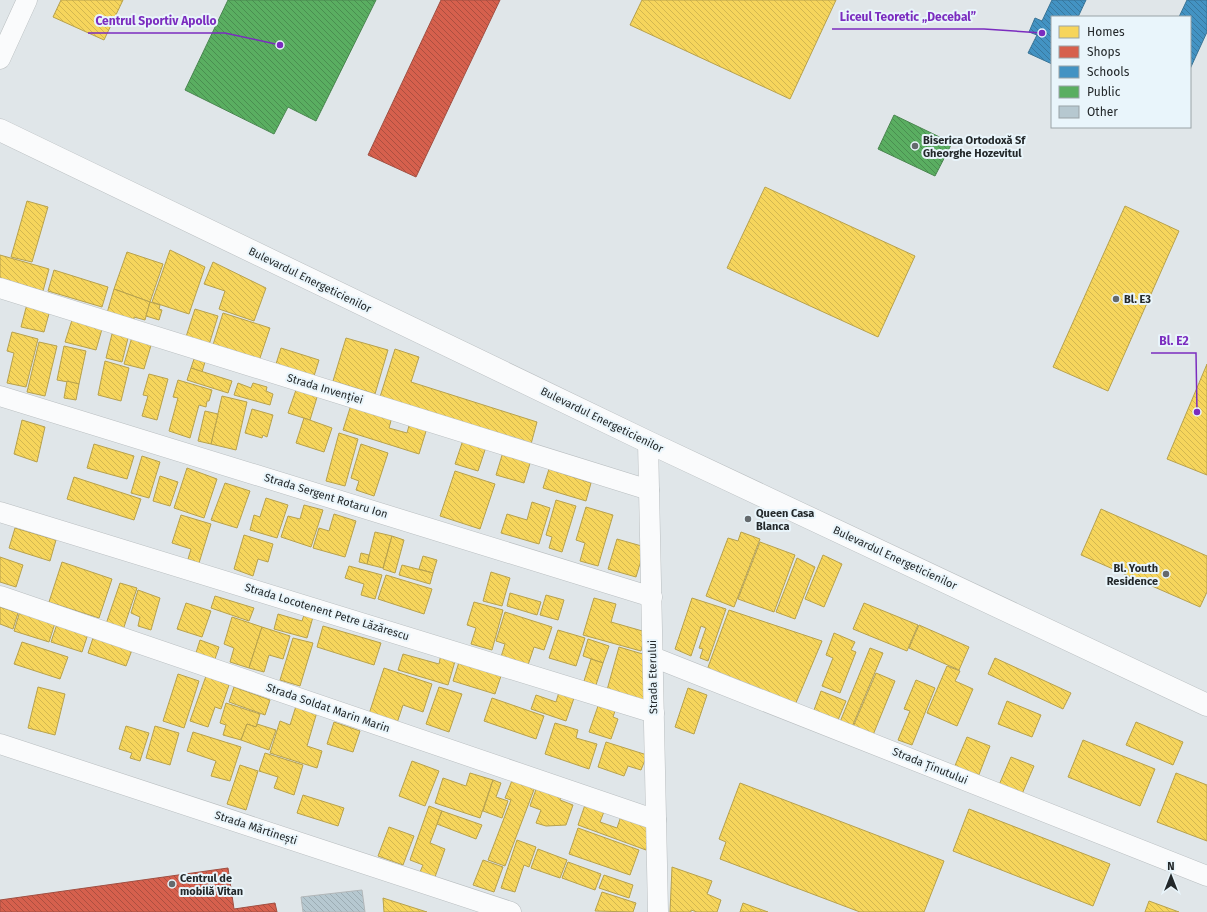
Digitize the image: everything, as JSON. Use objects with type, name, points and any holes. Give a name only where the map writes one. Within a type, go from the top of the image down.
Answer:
[{"type":"street","points":[[0,59],[27,0]]},
{"type":"street","name":"Bulevardul Energeticienilor","points":[[0,130],[648,442],[1207,705]]},
{"type":"street","name":"Strada Invenției","points":[[0,288],[649,490]]},
{"type":"street","name":"Strada Sergent Rotaru Ion","points":[[0,396],[652,597]]},
{"type":"street","name":"Strada Eterului","points":[[648,442],[658,912]]},
{"type":"street","name":"Strada Locotenent Petre Lăzărescu","points":[[0,512],[654,713]]},
{"type":"street","name":"Strada Soldat Marin Marin","points":[[0,596],[656,820]]},
{"type":"street","name":"Strada Ținutului","points":[[653,657],[1207,876]]},
{"type":"street","name":"Strada Mărtinești","points":[[0,744],[511,912]]},
{"type":"building: Homes","points":[[61,0],[123,0],[104,40],[53,17]]},
{"type":"building: Homes","points":[[642,0],[836,0],[790,99],[630,25]]},
{"type":"building: Homes","points":[[765,187],[915,256],[878,337],[727,268]]},
{"type":"building: Homes","points":[[27,201],[48,207],[32,262],[11,257]]},
{"type":"building: Homes","name":"Bl. E3","points":[[1125,206],[1179,231],[1108,391],[1053,367]]},
{"type":"building: Homes","points":[[170,250],[205,267],[189,314],[152,302]]},
{"type":"building: Homes","points":[[127,252],[163,264],[150,302],[114,289]]},
{"type":"building: Homes","points":[[0,255],[49,269],[43,291],[0,278]]},
{"type":"building: Homes","points":[[213,262],[266,288],[254,321],[219,309],[225,291],[204,284]]},
{"type":"building: Homes","points":[[54,270],[108,287],[102,307],[48,291]]},
{"type":"building: Homes","points":[[114,289],[150,302],[145,320],[134,317],[134,321],[107,313]]},
{"type":"building: Homes","points":[[150,302],[160,305],[159,309],[162,310],[159,320],[146,316]]},
{"type":"building: Homes","points":[[27,304],[50,310],[44,332],[21,327]]},
{"type":"building: Homes","points":[[195,309],[218,316],[208,348],[185,340]]},
{"type":"building: Homes","points":[[223,313],[270,328],[258,364],[212,348]]},
{"type":"building: Homes","points":[[72,320],[102,329],[96,350],[65,342]]},
{"type":"building: Homes","points":[[113,330],[129,334],[122,362],[106,358]]},
{"type":"building: Homes","points":[[12,332],[38,339],[26,387],[7,383],[14,353],[7,351]]},
{"type":"building: Homes","points":[[132,337],[152,342],[144,369],[124,364]]},
{"type":"building: Homes","points":[[346,338],[388,350],[375,394],[333,381]]},
{"type":"building: Homes","points":[[39,342],[57,346],[45,396],[27,392]]},
{"type":"building: Homes","points":[[64,346],[86,351],[79,384],[57,380]]},
{"type":"building: Homes","points":[[281,348],[319,360],[314,376],[276,364]]},
{"type":"building: Homes","points":[[395,349],[419,357],[411,382],[537,422],[531,444],[380,397]]},
{"type":"building: Homes","points":[[194,359],[205,362],[202,372],[191,368]]},
{"type":"building: Homes","points":[[105,361],[129,368],[121,401],[98,395]]},
{"type":"building: Homes","points":[[1207,364],[1207,475],[1167,459]]},
{"type":"building: Homes","points":[[191,368],[232,381],[228,393],[187,380]]},
{"type":"building: Homes","points":[[149,374],[168,379],[157,420],[142,416],[148,396],[143,395]]},
{"type":"building: Homes","points":[[178,380],[212,390],[206,407],[199,405],[190,438],[169,431],[178,398],[173,397]]},
{"type":"building: Homes","points":[[67,381],[79,384],[76,400],[64,398]]},
{"type":"building: Homes","points":[[238,383],[251,388],[253,383],[267,387],[266,391],[273,394],[270,405],[234,395]]},
{"type":"building: Homes","points":[[297,387],[318,394],[310,420],[288,413]]},
{"type":"building: Homes","points":[[222,396],[247,402],[236,450],[211,444]]},
{"type":"building: Homes","points":[[351,405],[392,417],[389,428],[407,433],[410,422],[427,428],[419,454],[343,430]]},
{"type":"building: Homes","points":[[252,409],[273,415],[267,437],[263,435],[262,438],[245,433]]},
{"type":"building: Homes","points":[[205,411],[218,414],[211,444],[198,441]]},
{"type":"building: Homes","points":[[304,418],[332,428],[324,452],[296,443]]},
{"type":"building: Homes","points":[[22,420],[45,427],[37,462],[14,454]]},
{"type":"building: Homes","points":[[339,433],[358,439],[345,486],[326,481]]},
{"type":"building: Homes","points":[[463,440],[486,447],[478,471],[455,464]]},
{"type":"building: Homes","points":[[94,444],[134,456],[127,479],[87,468]]},
{"type":"building: Homes","points":[[361,444],[388,453],[374,496],[356,490],[359,481],[351,478]]},
{"type":"building: Homes","points":[[503,452],[531,460],[524,483],[496,475]]},
{"type":"building: Homes","points":[[142,456],[160,462],[149,498],[131,493]]},
{"type":"building: Homes","points":[[187,468],[217,479],[204,518],[174,508]]},
{"type":"building: Homes","points":[[549,469],[591,483],[586,501],[543,488]]},
{"type":"building: Homes","points":[[455,471],[495,484],[480,529],[440,516]]},
{"type":"building: Homes","points":[[160,476],[178,482],[170,506],[153,501]]},
{"type":"building: Homes","points":[[74,477],[141,499],[134,520],[67,499]]},
{"type":"building: Homes","points":[[225,483],[250,491],[237,528],[211,520]]},
{"type":"building: Homes","points":[[266,498],[288,505],[277,538],[250,530],[254,515],[260,517]]},
{"type":"building: Homes","points":[[556,500],[576,506],[562,552],[549,548],[552,537],[546,535]]},
{"type":"building: Homes","points":[[532,502],[550,508],[539,544],[501,533],[507,514],[527,520]]},
{"type":"building: Homes","points":[[304,505],[323,510],[311,547],[281,537],[288,516],[300,519]]},
{"type":"building: Homes","points":[[586,507],[613,515],[598,566],[580,561],[585,543],[576,540]]},
{"type":"building: Homes","name":"Bl. Youth Residence","points":[[1101,509],[1207,556],[1207,592],[1200,607],[1081,555]]},
{"type":"building: Homes","points":[[334,514],[356,521],[345,557],[313,548],[319,528],[329,531]]},
{"type":"building: Homes","points":[[181,515],[211,524],[199,563],[188,559],[191,549],[172,543]]},
{"type":"building: Homes","points":[[15,528],[56,540],[50,561],[9,548]]},
{"type":"building: Homes","points":[[375,532],[392,536],[383,568],[367,564]]},
{"type":"building: Homes","points":[[741,532],[760,539],[734,607],[706,596],[728,538],[738,541]]},
{"type":"building: Homes","points":[[244,535],[273,544],[268,562],[258,559],[253,576],[234,569]]},
{"type":"building: Homes","points":[[392,536],[404,540],[395,573],[383,569]]},
{"type":"building: Homes","points":[[617,539],[645,547],[636,577],[608,569]]},
{"type":"building: Homes","points":[[760,542],[795,555],[774,612],[738,599]]},
{"type":"building: Homes","points":[[361,553],[369,555],[367,564],[359,562]]},
{"type":"building: Homes","points":[[823,555],[842,564],[824,607],[805,599]]},
{"type":"building: Homes","points":[[423,556],[437,560],[433,573],[419,569]]},
{"type":"building: Homes","points":[[0,557],[23,565],[16,587],[0,582]]},
{"type":"building: Homes","points":[[797,558],[815,567],[795,619],[776,612]]},
{"type":"building: Homes","points":[[62,562],[112,579],[99,618],[49,602]]},
{"type":"building: Homes","points":[[402,565],[433,573],[430,584],[399,575]]},
{"type":"building: Homes","points":[[349,566],[382,575],[375,599],[361,595],[364,584],[345,578]]},
{"type":"building: Homes","points":[[491,572],[510,578],[502,606],[483,601]]},
{"type":"building: Homes","points":[[386,575],[432,589],[424,614],[378,599]]},
{"type":"building: Homes","points":[[120,583],[137,588],[123,630],[106,624]]},
{"type":"building: Homes","points":[[138,590],[160,598],[151,630],[138,626],[140,617],[131,613]]},
{"type":"building: Homes","points":[[510,593],[541,602],[537,615],[507,606]]},
{"type":"building: Homes","points":[[546,595],[564,600],[558,620],[540,615]]},
{"type":"building: Homes","points":[[215,596],[254,608],[249,621],[211,608]]},
{"type":"building: Homes","points":[[594,598],[616,604],[611,622],[646,632],[641,651],[583,635]]},
{"type":"building: Homes","points":[[692,598],[726,609],[708,661],[700,658],[703,649],[699,648],[706,628],[701,626],[691,656],[675,649]]},
{"type":"building: Homes","points":[[474,602],[503,610],[492,650],[471,644],[476,628],[467,625]]},
{"type":"building: Homes","points":[[186,603],[211,611],[202,637],[177,629]]},
{"type":"building: Homes","points":[[864,603],[918,625],[907,651],[853,629]]},
{"type":"building: Homes","points":[[0,607],[18,613],[13,629],[0,624]]},
{"type":"building: Homes","points":[[729,610],[822,641],[795,705],[707,670]]},
{"type":"building: Homes","points":[[20,611],[55,623],[49,642],[14,631]]},
{"type":"building: Homes","points":[[505,612],[552,627],[544,650],[534,647],[528,665],[501,657],[505,644],[496,641]]},
{"type":"building: Homes","points":[[278,614],[302,621],[304,615],[313,617],[307,638],[274,629]]},
{"type":"building: Homes","points":[[232,617],[262,627],[249,668],[230,662],[234,648],[224,644]]},
{"type":"building: Homes","points":[[57,624],[88,634],[82,652],[51,642]]},
{"type":"building: Homes","points":[[919,625],[969,647],[959,670],[909,648]]},
{"type":"building: Homes","points":[[323,626],[381,643],[374,665],[317,647]]},
{"type":"building: Homes","points":[[262,627],[290,636],[283,659],[269,655],[264,672],[249,668]]},
{"type":"building: Homes","points":[[558,630],[585,638],[576,666],[549,658]]},
{"type":"building: Homes","points":[[834,633],[855,642],[851,650],[856,652],[840,693],[822,686],[833,658],[826,655]]},
{"type":"building: Homes","points":[[93,638],[132,650],[126,666],[88,653]]},
{"type":"building: Homes","points":[[293,638],[313,643],[300,686],[280,680]]},
{"type":"building: Homes","points":[[588,639],[609,646],[603,663],[583,656]]},
{"type":"building: Homes","points":[[200,640],[219,647],[214,662],[195,656]]},
{"type":"building: Homes","points":[[22,642],[68,657],[60,679],[14,664]]},
{"type":"building: Homes","points":[[619,647],[646,655],[644,702],[607,690]]},
{"type":"building: Homes","points":[[870,648],[883,653],[852,727],[840,722]]},
{"type":"building: Homes","points":[[403,654],[439,664],[441,654],[456,658],[448,685],[398,670]]},
{"type":"building: Homes","points":[[995,658],[1071,693],[1063,709],[988,674]]},
{"type":"building: Homes","points":[[460,659],[502,673],[495,694],[453,681]]},
{"type":"building: Homes","points":[[591,659],[603,663],[596,685],[584,681]]},
{"type":"building: Homes","points":[[947,666],[960,671],[955,681],[973,689],[957,726],[927,713]]},
{"type":"building: Homes","points":[[384,668],[432,684],[423,712],[403,705],[397,723],[369,714]]},
{"type":"building: Homes","points":[[876,673],[895,681],[873,735],[853,727]]},
{"type":"building: Homes","points":[[178,674],[199,681],[184,728],[163,721]]},
{"type":"building: Homes","points":[[206,676],[229,685],[221,709],[215,707],[208,727],[190,721]]},
{"type":"building: Homes","points":[[916,680],[935,688],[912,745],[898,740],[910,711],[904,709]]},
{"type":"building: Homes","points":[[38,687],[65,694],[55,735],[28,728]]},
{"type":"building: Homes","points":[[234,687],[270,700],[265,715],[229,702]]},
{"type":"building: Homes","points":[[439,687],[462,694],[449,732],[426,724]]},
{"type":"building: Homes","points":[[688,688],[707,695],[694,734],[675,727]]},
{"type":"building: Homes","points":[[821,691],[846,701],[838,720],[814,710]]},
{"type":"building: Homes","points":[[559,692],[574,698],[566,721],[531,709],[536,695],[556,702]]},
{"type":"building: Homes","points":[[492,698],[544,716],[536,739],[484,721]]},
{"type":"building: Homes","points":[[1007,701],[1041,715],[1032,737],[998,724]]},
{"type":"building: Homes","points":[[226,703],[260,714],[256,727],[247,724],[241,740],[223,735],[226,725],[220,723]]},
{"type":"building: Homes","points":[[296,706],[317,712],[307,746],[322,751],[317,768],[270,753],[280,721],[290,725]]},
{"type":"building: Homes","points":[[598,706],[615,711],[613,717],[618,719],[611,739],[589,732]]},
{"type":"building: Homes","points":[[334,722],[360,731],[353,752],[327,744]]},
{"type":"building: Homes","points":[[1136,722],[1183,742],[1173,765],[1126,745]]},
{"type":"building: Homes","points":[[555,723],[578,730],[576,738],[597,744],[589,769],[545,754]]},
{"type":"building: Homes","points":[[247,724],[256,727],[257,724],[276,730],[269,750],[241,740]]},
{"type":"building: Homes","points":[[126,726],[149,733],[140,761],[130,758],[132,753],[119,749]]},
{"type":"building: Homes","points":[[155,726],[179,733],[170,765],[146,758]]},
{"type":"building: Homes","points":[[193,732],[241,747],[230,781],[211,776],[216,761],[187,751]]},
{"type":"building: Homes","points":[[967,737],[990,746],[978,777],[954,768]]},
{"type":"building: Homes","points":[[1083,740],[1155,769],[1140,806],[1068,777]]},
{"type":"building: Homes","points":[[606,742],[647,755],[641,770],[628,766],[624,776],[598,767]]},
{"type":"building: Homes","points":[[265,753],[303,765],[294,795],[274,788],[278,777],[259,771]]},
{"type":"building: Homes","points":[[1011,757],[1034,766],[1022,794],[999,785]]},
{"type":"building: Homes","points":[[412,761],[439,771],[425,806],[399,796]]},
{"type":"building: Homes","points":[[240,765],[258,771],[246,810],[227,804]]},
{"type":"building: Homes","points":[[470,773],[493,780],[480,818],[435,803],[443,778],[466,786]]},
{"type":"building: Homes","points":[[1176,773],[1207,785],[1207,841],[1157,822]]},
{"type":"building: Homes","points":[[513,778],[535,787],[505,866],[488,860],[511,800],[505,798]]},
{"type":"building: Homes","points":[[493,780],[501,783],[496,797],[508,801],[502,818],[483,811]]},
{"type":"building: Homes","points":[[740,783],[944,861],[924,912],[860,912],[720,859],[726,842],[719,839]]},
{"type":"building: Homes","points":[[538,784],[562,793],[560,800],[573,805],[566,825],[546,826],[536,823],[541,810],[530,806]]},
{"type":"building: Homes","points":[[303,795],[344,808],[338,826],[297,813]]},
{"type":"building: Homes","points":[[586,802],[605,809],[600,822],[617,828],[621,816],[650,826],[646,850],[578,825]]},
{"type":"building: Homes","points":[[429,806],[442,811],[430,843],[445,849],[435,877],[420,872],[423,865],[410,860]]},
{"type":"building: Homes","points":[[969,809],[1110,864],[1093,906],[953,851]]},
{"type":"building: Homes","points":[[442,811],[482,825],[476,839],[437,824]]},
{"type":"building: Homes","points":[[389,827],[414,836],[403,865],[378,856]]},
{"type":"building: Homes","points":[[578,828],[639,850],[630,875],[569,854]]},
{"type":"building: Homes","points":[[517,840],[536,847],[529,867],[524,865],[515,892],[501,888]]},
{"type":"building: Homes","points":[[538,849],[567,860],[560,878],[531,868]]},
{"type":"building: Homes","points":[[483,860],[503,867],[494,892],[473,885]]},
{"type":"building: Homes","points":[[568,862],[601,874],[595,890],[562,878]]},
{"type":"building: Homes","points":[[672,867],[712,881],[707,894],[721,900],[717,912],[697,912],[691,910],[691,912],[670,912]]},
{"type":"building: Homes","points":[[604,875],[633,885],[629,898],[599,888]]},
{"type":"building: Homes","points":[[602,892],[636,903],[633,912],[595,911]]},
{"type":"building: Homes","points":[[383,898],[427,912],[384,912]]},
{"type":"building: Homes","points":[[1149,901],[1179,912],[1145,912]]},
{"type":"building: Homes","points":[[743,903],[768,912],[740,912]]},
{"type":"building: Shops","points":[[441,0],[500,0],[416,177],[368,155]]},
{"type":"building: Shops","name":"Centrul de mobilă Vitan","points":[[228,868],[234,909],[275,903],[277,912],[0,912],[0,900]]},
{"type":"building: Schools","points":[[1052,0],[1086,0],[1078,16],[1051,16],[1051,64],[1028,53],[1037,35],[1029,32],[1035,18],[1042,21]]},
{"type":"building: Schools","points":[[1187,0],[1207,0],[1207,32],[1191,67],[1191,16],[1179,16]]},
{"type":"building: Public","points":[[228,0],[376,0],[316,121],[288,107],[274,134],[185,90]]},
{"type":"building: Public","name":"Biserica Ortodoxă Sf Gheorghe Hozevitul","points":[[894,115],[952,143],[935,176],[878,149]]},
{"type":"building: Other","points":[[362,890],[365,912],[303,912],[301,897]]},
{"type":"place","name":"Liceul Teoretic „Decebal”","points":[[1042,33]]},
{"type":"place","name":"Centrul Sportiv Apollo","points":[[280,45]]},
{"type":"place","name":"Biserica Ortodoxă Sf Gheorghe Hozevitul","points":[[915,146]]},
{"type":"place","name":"Bl. E3","points":[[1116,299]]},
{"type":"place","name":"Bl. E2","points":[[1197,412]]},
{"type":"place","name":"Queen Casa Blanca","points":[[748,519]]},
{"type":"place","name":"Bl. Youth Residence","points":[[1166,574]]},
{"type":"place","name":"Centrul de mobilă Vitan","points":[[172,884]]}]
